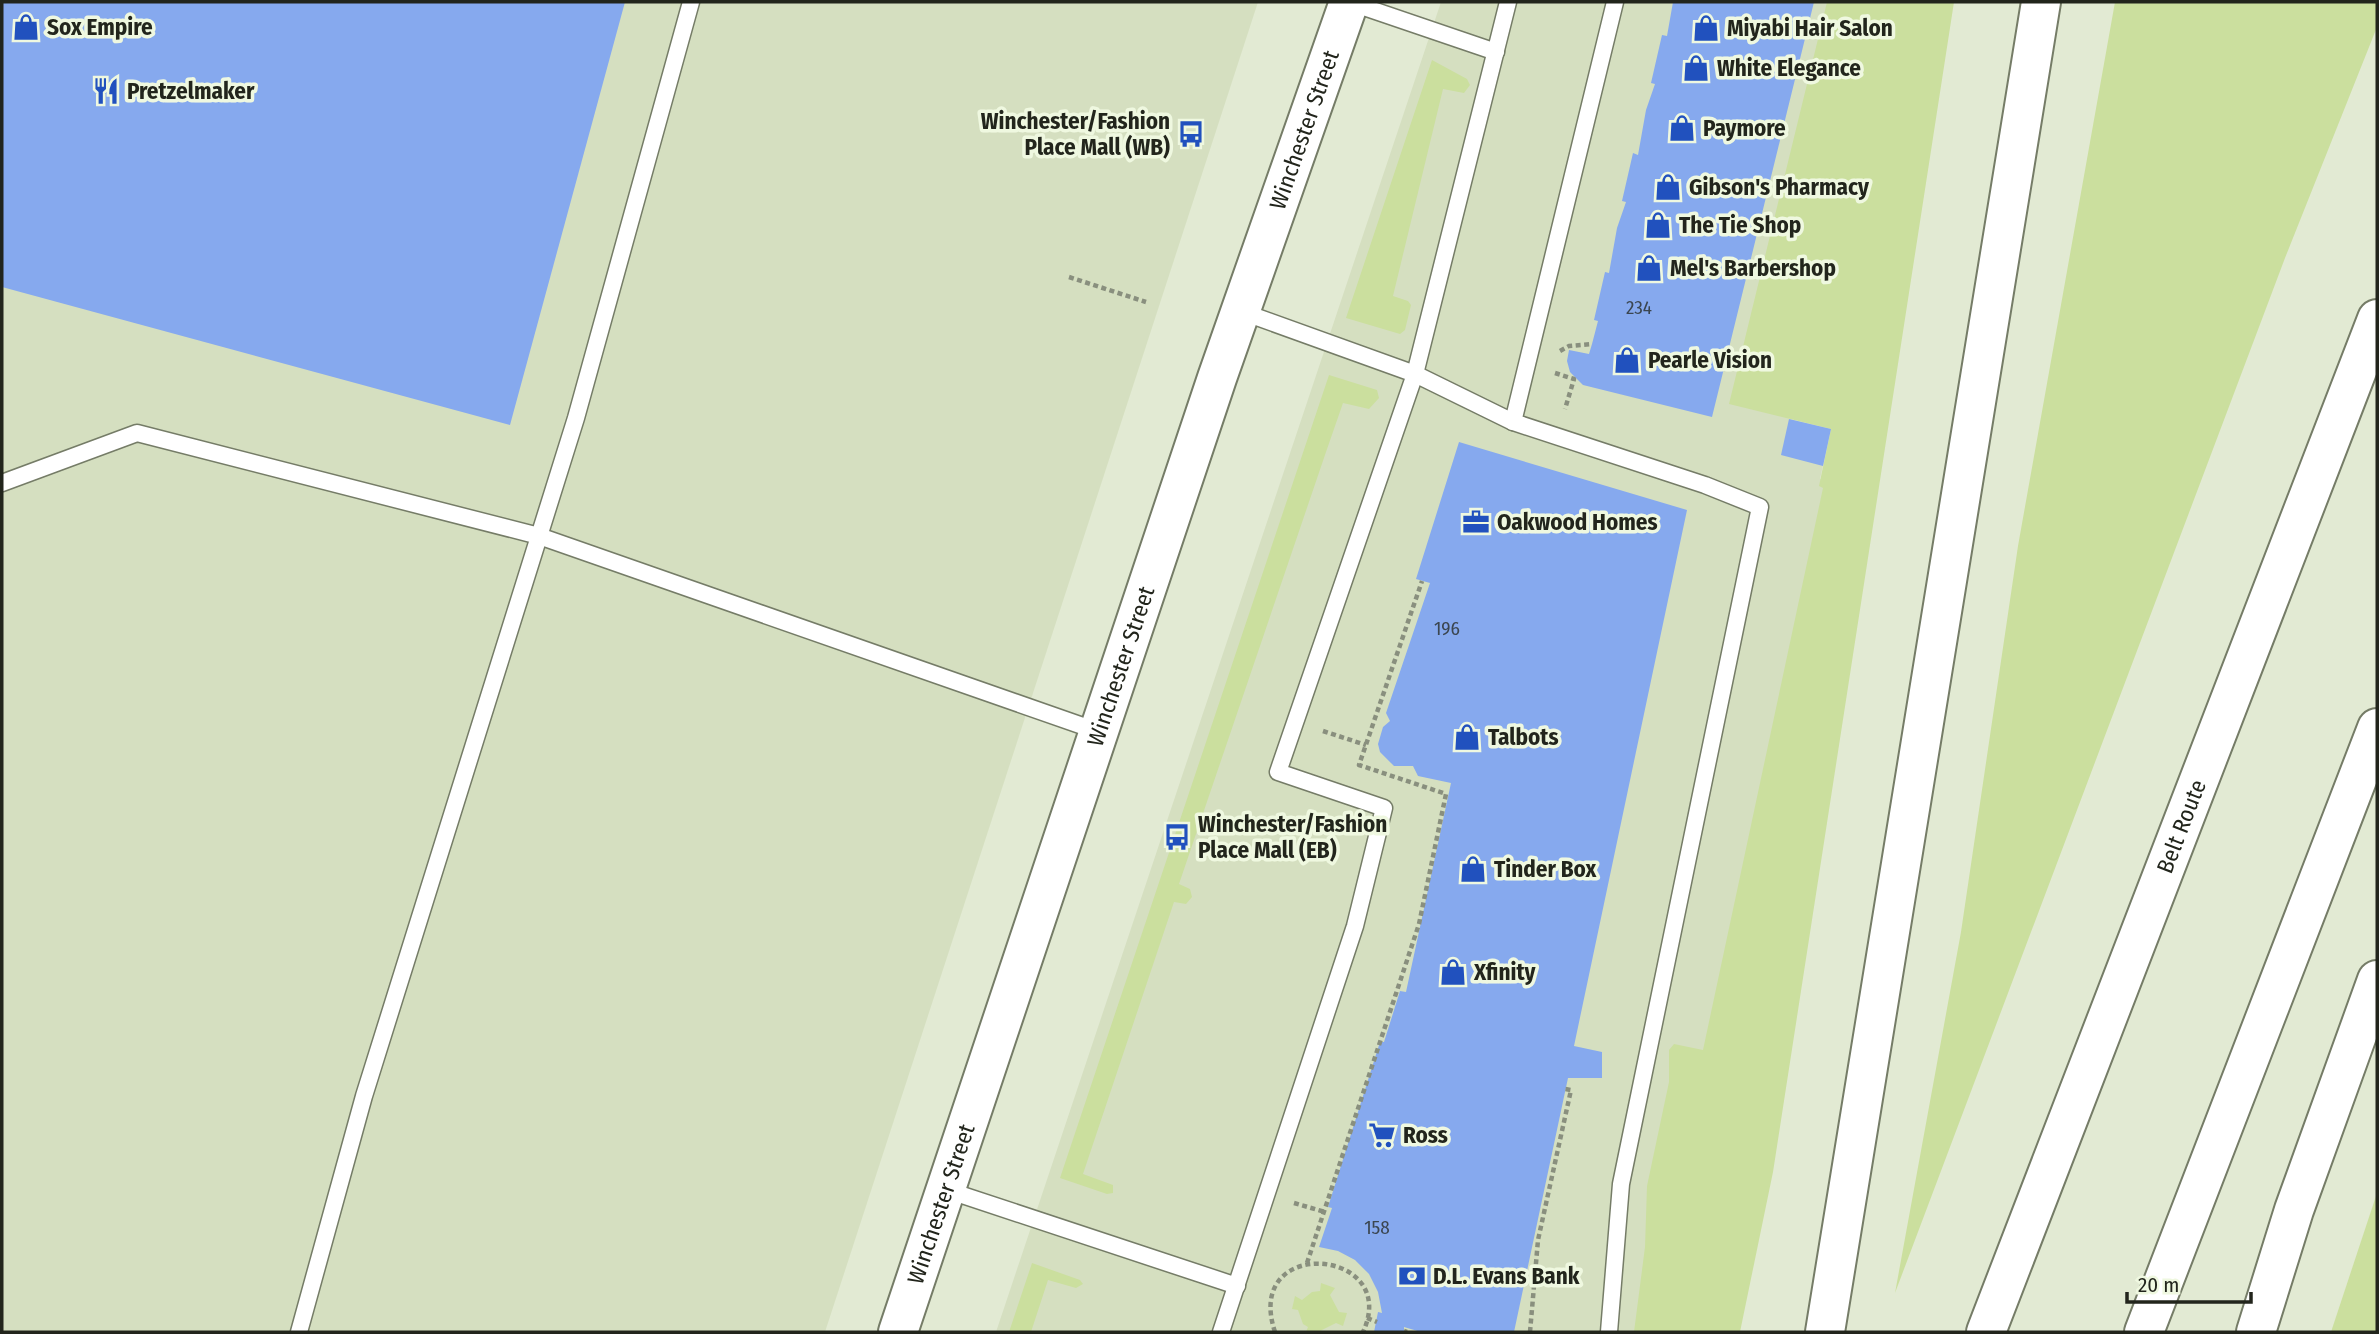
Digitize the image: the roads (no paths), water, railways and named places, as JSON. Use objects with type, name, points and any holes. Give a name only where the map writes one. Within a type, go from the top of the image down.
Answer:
[{"type":"main road","name":"Winchester Street","points":[[898,1332],[1240,311],[1349,2]]},
{"type":"main road","points":[[1825,1332],[2041,2]]},
{"type":"main road","name":"Belt Route","points":[[1986,1332],[2377,319]]},
{"type":"main road","points":[[2144,1332],[2377,728]]},
{"type":"main road","points":[[2256,1332],[2294,1210],[2377,980]]},
{"type":"lane","points":[[299,1332],[364,1096],[576,418],[691,2]]},
{"type":"lane","points":[[1349,2],[1496,52]]},
{"type":"lane","points":[[1221,1332],[1355,926],[1384,808],[1278,772],[1415,374],[1508,2]]},
{"type":"lane","points":[[1513,422],[1615,2]]},
{"type":"lane","points":[[1240,311],[1415,374],[1513,422],[1704,485],[1760,507],[1621,1184],[1609,1332]]},
{"type":"lane","points":[[2,483],[137,433],[539,536],[1100,732]]},
{"type":"lane","points":[[947,1190],[1237,1286]]},
{"type":"place","name":"Sox Empire","points":[[26,27]]},
{"type":"place","name":"Miyabi Hair Salon","points":[[1706,28]]},
{"type":"place","name":"White Elegance","points":[[1696,68]]},
{"type":"place","name":"Pretzelmaker","points":[[106,91]]},
{"type":"place","name":"Paymore","points":[[1682,128]]},
{"type":"place","name":"Winchester/Fashion Place Mall (WB)","points":[[1191,134]]},
{"type":"place","name":"Gibson's Pharmacy","points":[[1668,187]]},
{"type":"place","name":"The Tie Shop","points":[[1658,225]]},
{"type":"place","name":"Mel's Barbershop","points":[[1649,268]]},
{"type":"place","name":"Pearle Vision","points":[[1627,360]]},
{"type":"place","name":"Oakwood Homes","points":[[1476,522]]},
{"type":"place","name":"Talbots","points":[[1467,737]]},
{"type":"place","name":"Winchester/Fashion Place Mall (EB)","points":[[1177,837]]},
{"type":"place","name":"Tinder Box","points":[[1473,869]]},
{"type":"place","name":"Xfinity","points":[[1453,972]]},
{"type":"place","name":"Ross","points":[[1382,1135]]},
{"type":"place","name":"D.L. Evans Bank","points":[[1412,1276]]}]
